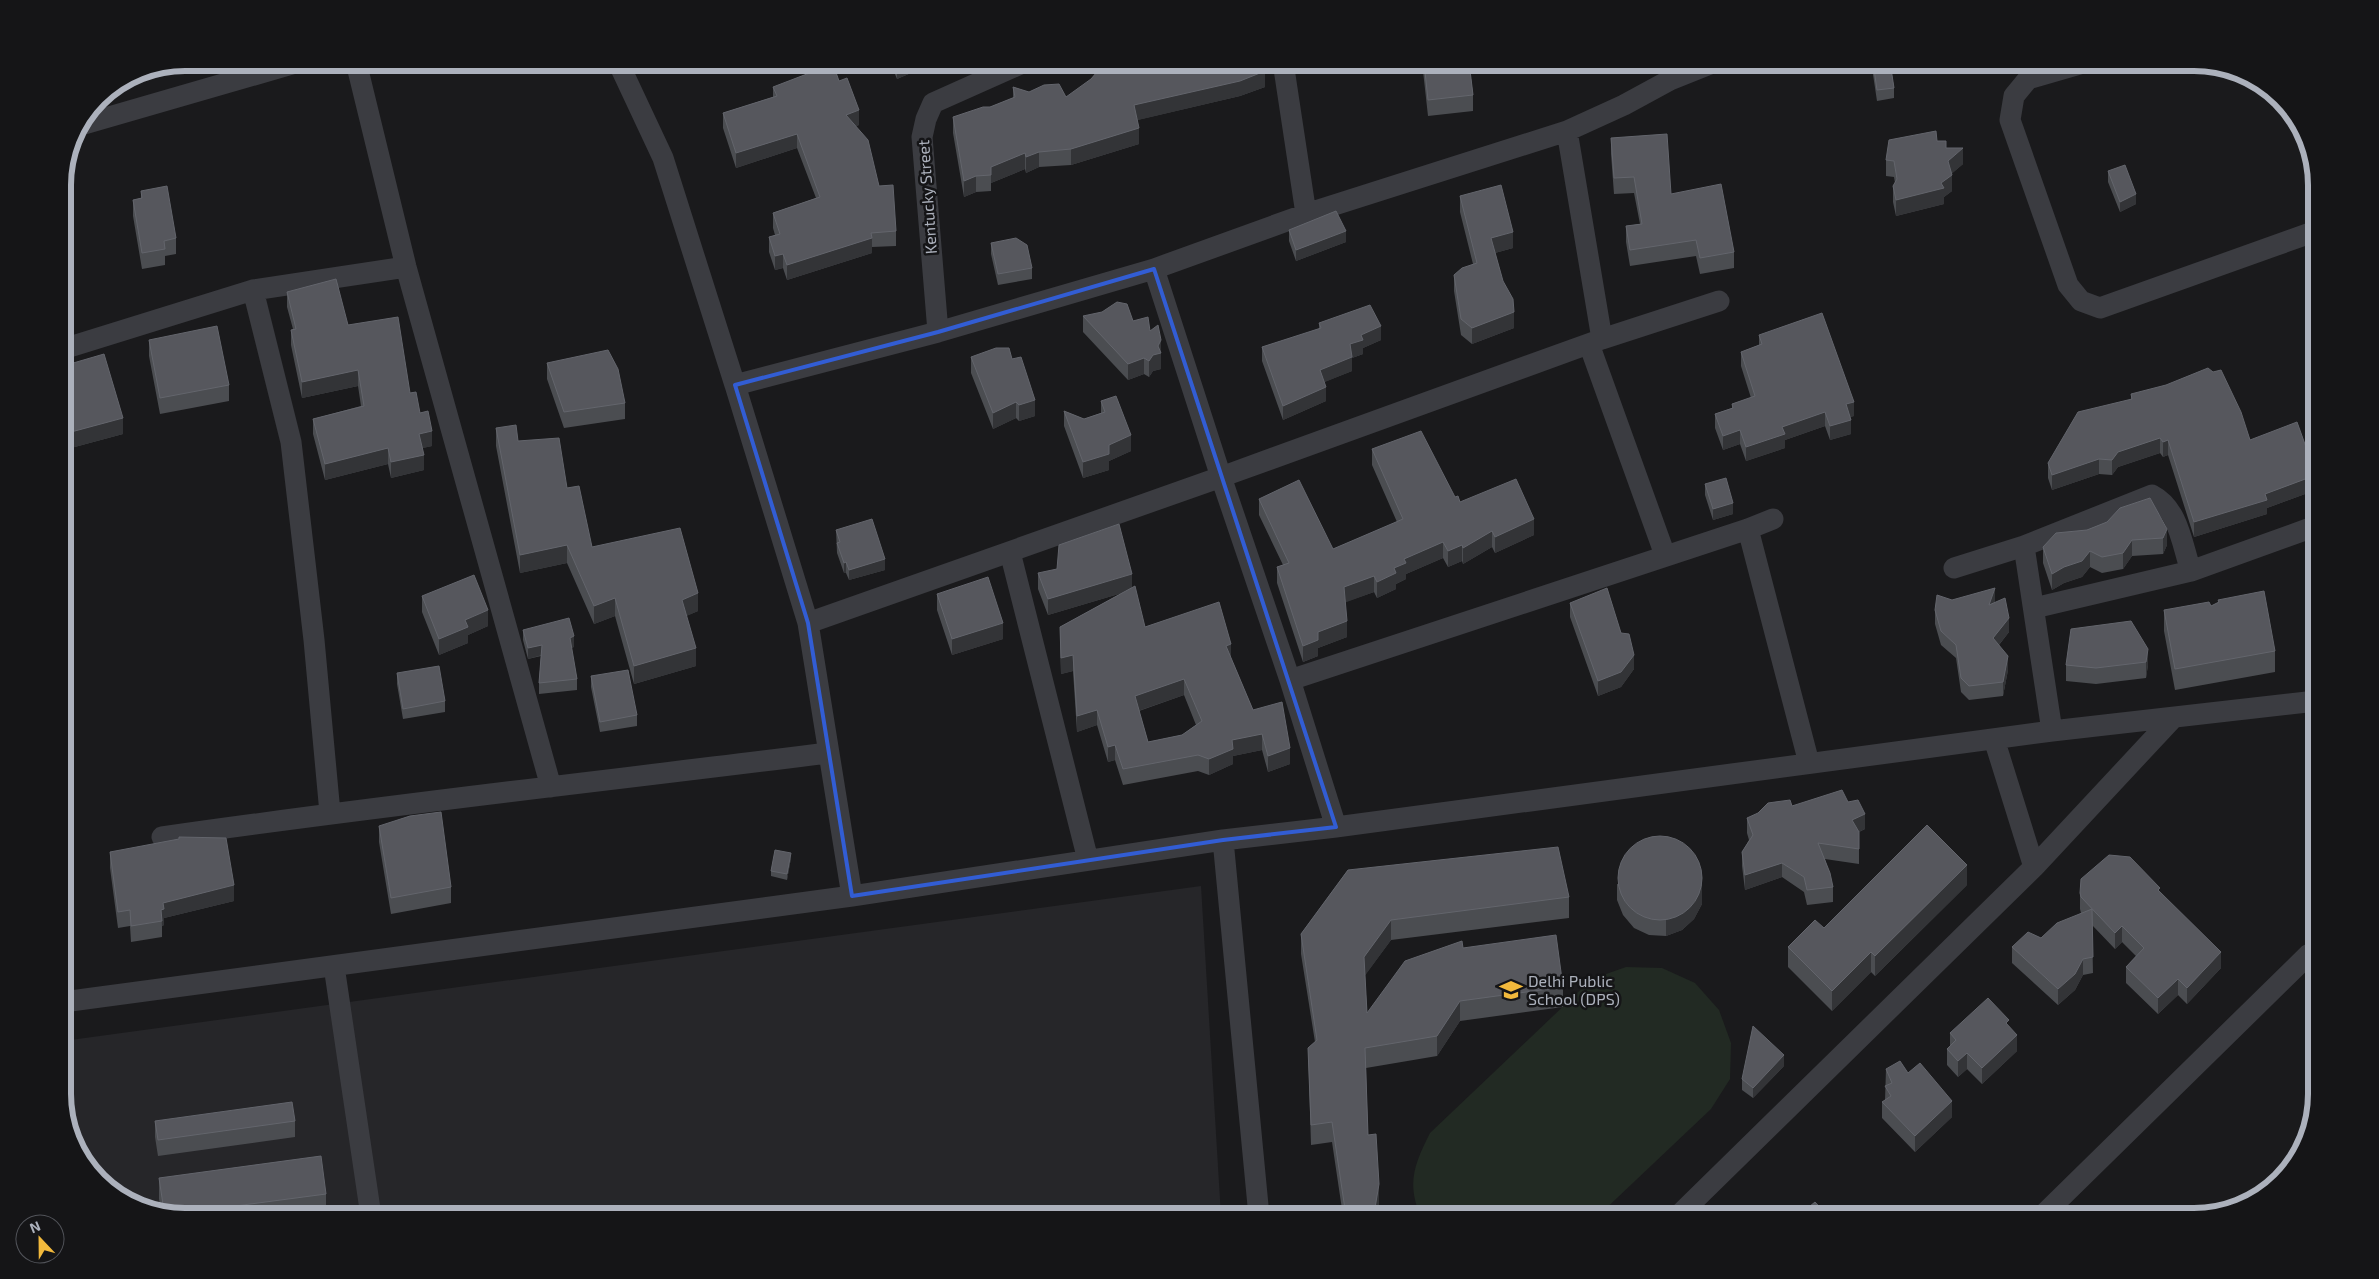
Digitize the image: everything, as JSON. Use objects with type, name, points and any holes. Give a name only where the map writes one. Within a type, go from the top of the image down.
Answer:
[{"type":"street","points":[[90,122],[268,71]]},
{"type":"street","points":[[358,71],[406,266],[551,787]]},
{"type":"street","points":[[622,71],[663,158],[808,623],[852,896]]},
{"type":"street","name":"Kentucky Street","points":[[938,332],[922,137],[926,119],[933,103],[1005,71]]},
{"type":"street","points":[[1284,71],[1306,214]]},
{"type":"street","points":[[735,385],[938,332],[1154,269],[1306,214],[1567,131],[1624,105],[1671,71]]},
{"type":"street","points":[[2055,71],[2028,79],[2014,96],[2010,120],[2068,285],[2081,301],[2100,308],[2308,234]]},
{"type":"street","points":[[1567,131],[1596,342],[1665,555]]},
{"type":"street","points":[[71,347],[253,290],[406,266]]},
{"type":"street","points":[[1154,269],[1220,477],[1290,680],[1336,827]]},
{"type":"street","points":[[253,290],[291,442],[312,620],[330,813]]},
{"type":"street","points":[[808,623],[1596,342],[1719,301]]},
{"type":"street","points":[[1954,568],[2024,546],[2152,495],[2163,501],[2171,511],[2191,571]]},
{"type":"street","points":[[1290,680],[1748,529],[1773,519]]},
{"type":"street","points":[[1748,529],[1810,764]]},
{"type":"street","points":[[2034,608],[2191,571],[2308,529]]},
{"type":"street","points":[[2024,546],[2052,731]]},
{"type":"street","points":[[1010,552],[1088,860]]},
{"type":"street","points":[[71,1001],[852,896],[1223,840],[1336,827],[2052,731],[2308,702]]},
{"type":"street","points":[[1686,1208],[2034,867],[2172,718]]},
{"type":"street","points":[[1994,739],[2034,867]]},
{"type":"street","points":[[162,837],[330,813],[828,753]]},
{"type":"street","points":[[1223,840],[1258,1208]]},
{"type":"street","points":[[2050,1208],[2308,955]]},
{"type":"street","points":[[334,966],[370,1208]]},
{"type":"highlighted area","points":[[1154,269],[1336,827],[1223,840],[852,896],[808,623],[735,385],[938,332]]},
{"type":"shaded area","points":[[1201,886],[1221,1208],[177,1208],[163,1206],[148,1202],[122,1189],[99,1169],[90,1157],[77,1131],[73,1116],[71,1102],[71,1040]]},
{"type":"shaded area","points":[[1626,967],[1662,968],[1695,983],[1719,1010],[1731,1043],[1730,1079],[1711,1109],[1606,1208],[1417,1208],[1413,1183],[1414,1174],[1416,1164],[1430,1133],[1592,979]]},
{"type":"building","points":[[815,71],[835,71],[839,81],[847,78],[859,110],[846,115],[868,140],[879,186],[893,185],[896,231],[871,233],[872,238],[787,265],[783,254],[775,256],[769,237],[780,234],[773,213],[820,197],[797,134],[736,153],[723,113],[777,96],[773,87]]},
{"type":"building","points":[[1098,71],[1265,71],[1240,81],[1134,105],[1139,128],[1071,149],[1039,152],[1026,157],[1025,153],[991,167],[991,175],[976,176],[964,181],[953,117],[983,107],[990,107],[1015,97],[1013,87],[1029,92],[1044,85],[1059,84],[1066,97],[1091,79]]},
{"type":"building","points":[[1425,71],[1470,71],[1473,95],[1428,100]]},
{"type":"building","points":[[1874,71],[1891,71],[1894,88],[1877,90]]},
{"type":"building","points":[[1936,131],[1937,141],[1946,141],[1946,148],[1963,148],[1948,161],[1952,175],[1941,183],[1944,188],[1896,200],[1893,186],[1897,179],[1894,161],[1886,160],[1889,140]]},
{"type":"building","points":[[1667,134],[1671,194],[1721,184],[1734,252],[1700,258],[1696,240],[1630,250],[1626,226],[1642,224],[1634,177],[1614,178],[1611,138]]},
{"type":"building","points":[[2125,165],[2136,194],[2120,202],[2108,171]]},
{"type":"building","points":[[1501,185],[1513,232],[1491,238],[1503,281],[1513,299],[1514,312],[1472,328],[1461,319],[1454,275],[1462,268],[1477,263],[1460,196]]},
{"type":"building","points":[[167,186],[176,238],[164,241],[165,249],[142,253],[133,200],[142,198],[141,191]]},
{"type":"building","points":[[1336,211],[1346,231],[1296,250],[1289,230]]},
{"type":"building","points":[[1016,238],[1027,245],[1032,268],[998,274],[991,243]]},
{"type":"building","points":[[336,279],[348,325],[398,317],[410,393],[416,392],[420,413],[428,411],[432,431],[419,434],[424,455],[391,462],[388,448],[325,464],[313,419],[364,406],[358,370],[302,382],[291,330],[296,329],[287,292]]},
{"type":"building","points":[[1117,302],[1127,304],[1133,321],[1148,317],[1150,331],[1158,325],[1161,340],[1158,346],[1161,353],[1153,355],[1149,361],[1144,358],[1128,364],[1083,316],[1102,312]]},
{"type":"building","points":[[1370,305],[1381,326],[1361,335],[1363,340],[1350,344],[1352,357],[1320,370],[1326,387],[1283,406],[1262,347],[1321,328],[1319,323]]},
{"type":"building","points":[[1822,313],[1854,402],[1846,404],[1851,420],[1830,426],[1825,412],[1782,427],[1785,434],[1746,447],[1740,430],[1723,436],[1715,414],[1733,408],[1732,404],[1755,396],[1741,352],[1762,344],[1759,335]]},
{"type":"building","points":[[217,326],[229,385],[160,398],[149,340]]},
{"type":"building","points":[[996,348],[1009,348],[1012,359],[1021,357],[1035,400],[1019,405],[1016,402],[993,413],[971,357]]},
{"type":"building","points":[[608,350],[618,369],[625,403],[564,412],[547,363]]},
{"type":"building","points":[[104,354],[123,418],[71,432],[71,364]]},
{"type":"building","points":[[2208,368],[2213,372],[2221,370],[2241,412],[2250,440],[2297,422],[2308,453],[2308,478],[2265,494],[2267,500],[2194,522],[2168,440],[2163,442],[2160,438],[2118,452],[2112,460],[2099,459],[2052,475],[2048,463],[2078,412],[2132,399],[2131,394],[2166,385]]},
{"type":"building","points":[[1116,396],[1131,435],[1109,445],[1109,454],[1083,462],[1064,411],[1084,419],[1105,412],[1101,401]]},
{"type":"building","points":[[516,425],[518,441],[559,438],[567,488],[579,486],[592,547],[680,528],[698,593],[682,600],[696,648],[634,666],[615,598],[594,606],[567,545],[520,555],[496,428]]},
{"type":"building","points":[[1421,431],[1455,497],[1458,496],[1460,502],[1516,479],[1534,519],[1495,537],[1492,531],[1463,548],[1462,545],[1448,551],[1443,542],[1404,559],[1406,563],[1394,568],[1396,573],[1377,582],[1374,576],[1344,587],[1347,621],[1318,632],[1318,640],[1303,646],[1277,567],[1289,563],[1259,499],[1299,480],[1333,549],[1403,519],[1372,449]]},
{"type":"building","points":[[1726,478],[1733,503],[1713,509],[1705,484]]},
{"type":"building","points":[[2150,498],[2167,529],[2163,538],[2132,540],[2123,553],[2102,557],[2090,551],[2082,561],[2064,567],[2052,574],[2043,547],[2056,533],[2087,530],[2107,522],[2120,508]]},
{"type":"building","points":[[872,519],[885,559],[849,570],[846,562],[844,563],[837,543],[840,542],[836,530]]},
{"type":"building","points":[[1119,524],[1132,574],[1048,599],[1038,573],[1057,569],[1059,545]]},
{"type":"building","points":[[474,575],[488,610],[465,620],[468,627],[439,639],[422,596]]},
{"type":"building","points":[[988,577],[1003,623],[952,639],[937,594]]},
{"type":"building","points":[[1135,586],[1145,627],[1219,602],[1231,644],[1226,646],[1253,710],[1282,702],[1290,748],[1268,756],[1262,734],[1232,740],[1233,749],[1209,759],[1198,755],[1123,769],[1115,745],[1108,747],[1097,710],[1077,716],[1073,655],[1061,658],[1060,627]],"holes":[[[1184,679],[1202,721],[1182,735],[1148,742],[1135,696]]]},
{"type":"building","points":[[1607,588],[1621,633],[1629,634],[1634,655],[1621,672],[1598,681],[1570,603]]},
{"type":"building","points":[[1995,588],[1989,605],[2005,598],[2009,618],[1993,638],[2008,656],[2003,682],[1969,686],[1961,678],[1956,645],[1941,631],[1935,610],[1937,595],[1952,600]]},
{"type":"building","points":[[2264,591],[2275,651],[2175,669],[2164,610],[2209,602],[2211,606],[2219,602],[2218,600]]},
{"type":"building","points":[[569,618],[574,636],[570,638],[577,679],[539,683],[542,645],[528,648],[523,630]]},
{"type":"building","points":[[2131,621],[2148,649],[2146,662],[2096,668],[2066,665],[2071,629]]},
{"type":"building","points":[[439,666],[445,701],[403,709],[397,673]]},
{"type":"building","points":[[628,670],[637,715],[600,722],[591,676]]},
{"type":"building","points":[[1842,790],[1848,802],[1858,800],[1865,814],[1852,820],[1859,832],[1859,849],[1818,843],[1830,873],[1833,887],[1807,890],[1804,877],[1782,863],[1745,875],[1742,852],[1753,835],[1747,818],[1758,813],[1768,803],[1790,800],[1792,806]]},
{"type":"building","points":[[441,812],[451,887],[391,898],[379,826],[410,816]]},
{"type":"building","points":[[1927,825],[1967,865],[1875,956],[1871,952],[1832,991],[1788,947],[1815,920],[1824,928]]},
{"type":"building","points":[[1652,836],[1668,836],[1684,843],[1695,854],[1702,870],[1699,894],[1690,908],[1684,913],[1668,920],[1652,920],[1636,913],[1625,902],[1618,886],[1618,870],[1625,854],[1636,843]]},
{"type":"building","points":[[179,837],[226,838],[234,885],[163,903],[164,909],[161,910],[162,921],[131,926],[130,910],[118,912],[110,852],[179,839]]},
{"type":"building","points":[[1558,847],[1569,897],[1391,920],[1364,957],[1367,1013],[1405,961],[1462,941],[1463,948],[1556,935],[1563,987],[1460,1001],[1437,1036],[1365,1048],[1368,1135],[1376,1134],[1379,1184],[1375,1208],[1345,1208],[1332,1122],[1311,1125],[1308,1048],[1317,1040],[1301,934],[1348,870]]},
{"type":"building","points":[[775,850],[791,853],[787,874],[771,871]]},
{"type":"building","points":[[2109,855],[2130,857],[2160,888],[2158,890],[2221,952],[2187,988],[2178,979],[2158,998],[2126,967],[2144,948],[2122,926],[2115,933],[2081,897],[2081,879]]},
{"type":"building","points":[[2092,909],[2093,957],[2083,959],[2075,974],[2058,989],[2012,947],[2028,932],[2041,938],[2057,923]]},
{"type":"building","points":[[1988,998],[2009,1020],[2006,1023],[2017,1035],[1982,1068],[1967,1053],[1958,1061],[1947,1049],[1956,1040],[1950,1033]]},
{"type":"building","points":[[1753,1026],[1784,1055],[1753,1088],[1742,1079]]},
{"type":"building","points":[[1900,1061],[1908,1073],[1920,1063],[1952,1101],[1915,1136],[1882,1102],[1891,1096],[1885,1086],[1892,1083],[1886,1069]]},
{"type":"building","points":[[292,1102],[295,1121],[158,1140],[155,1121]]},
{"type":"building","points":[[321,1156],[326,1194],[220,1208],[177,1208],[163,1206],[159,1178]]},
{"type":"building","points":[[1815,1202],[1821,1208],[1808,1208]]},
{"type":"place","name":"Delhi Public School (DPS)","points":[[1511,990]]}]
